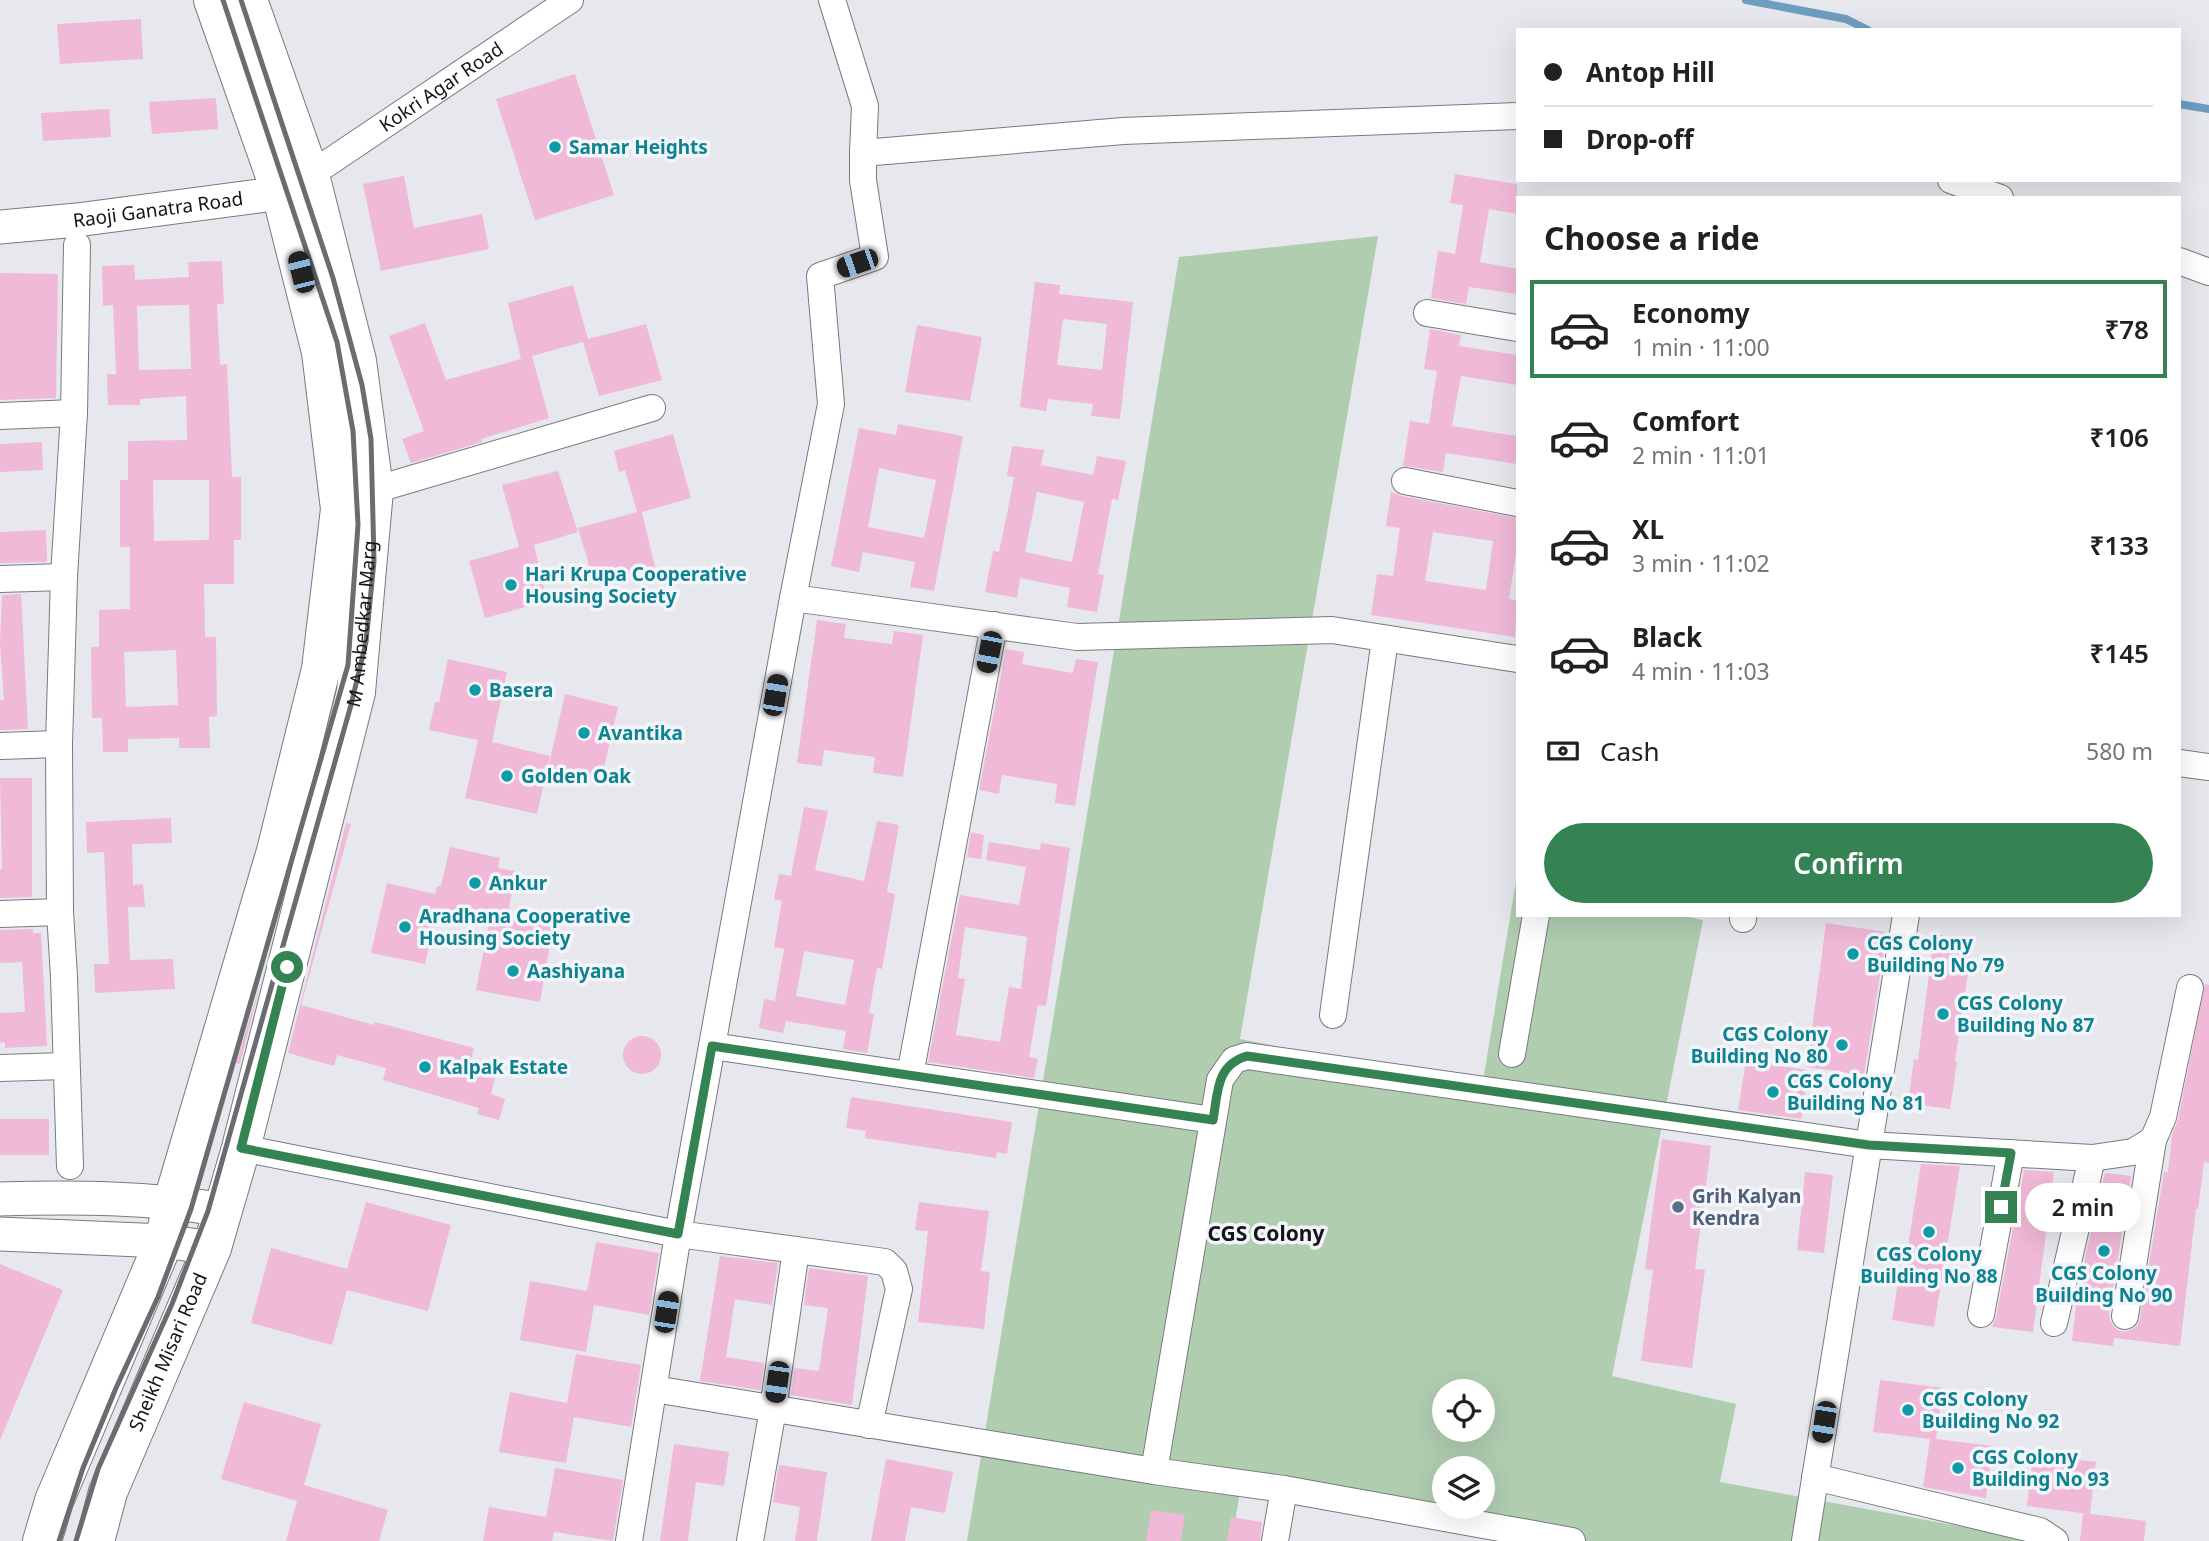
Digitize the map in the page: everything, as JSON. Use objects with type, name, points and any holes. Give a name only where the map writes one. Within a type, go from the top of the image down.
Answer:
[{"type":"main road","points":[[42,1541],[54,1502],[164,1241],[173,1201],[276,851],[321,669],[340,509],[321,352],[296,184],[213,0]]},
{"type":"main road","name":"M Ambedkar Marg","points":[[212,1248],[241,1148],[356,692],[374,490],[357,361],[296,184],[248,0]]},
{"type":"main road","points":[[288,801],[326,812]]},
{"type":"main road","name":"Sheikh Misari Road","points":[[95,1541],[108,1492],[212,1248]]},
{"type":"street","name":"Kokri Agar Road","points":[[296,184],[570,0]]},
{"type":"street","points":[[629,1541],[678,1234],[793,598],[831,404],[820,276],[875,257],[863,180],[865,106],[832,0]]},
{"type":"street","points":[[863,153],[1123,131],[1516,116]]},
{"type":"street","points":[[1956,182],[1995,196]]},
{"type":"street","name":"Raoji Ganatra Road","points":[[0,227],[77,220],[296,184]]},
{"type":"street","points":[[70,1166],[60,912],[59,744],[64,577],[74,413],[77,245]]},
{"type":"street","points":[[2181,262],[2209,272]]},
{"type":"street","points":[[1427,313],[1516,328]]},
{"type":"street","points":[[374,490],[653,408]]},
{"type":"street","points":[[0,416],[74,413]]},
{"type":"street","points":[[1405,481],[1516,503]]},
{"type":"street","points":[[0,579],[64,577]]},
{"type":"street","points":[[793,598],[1077,637],[1332,630],[1516,660]]},
{"type":"street","points":[[910,1075],[994,625]]},
{"type":"street","points":[[1333,1015],[1385,639]]},
{"type":"street","points":[[0,746],[59,744]]},
{"type":"street","points":[[2181,763],[2209,767]]},
{"type":"street","points":[[0,914],[60,912]]},
{"type":"street","points":[[1513,1054],[1536,917]]},
{"type":"street","points":[[1805,1541],[1906,917]]},
{"type":"street","points":[[2125,1316],[2153,1140],[2163,1117],[2190,988]]},
{"type":"street","points":[[712,1046],[1213,1120]]},
{"type":"street","points":[[1154,1471],[1220,1080],[1234,1060],[1247,1056],[1869,1145],[2092,1157],[2133,1152],[2153,1140]]},
{"type":"street","points":[[0,1068],[66,1066]]},
{"type":"street","points":[[241,1148],[678,1234],[885,1262],[894,1271],[899,1289],[869,1425]]},
{"type":"street","points":[[1981,1314],[2011,1153]]},
{"type":"street","points":[[2054,1323],[2092,1157]]},
{"type":"street","points":[[0,1199],[71,1197],[173,1201],[223,1210]]},
{"type":"street","points":[[0,1234],[164,1241]]},
{"type":"street","name":"Sheikh Misari Road","points":[[164,1241],[212,1248]]},
{"type":"street","points":[[750,1541],[773,1409],[796,1250]]},
{"type":"street","points":[[654,1389],[1154,1471],[1284,1489],[1572,1541]]},
{"type":"street","points":[[1815,1477],[2040,1531],[2055,1541]]},
{"type":"street","points":[[1275,1541],[1284,1489]]},
{"type":"green space","points":[[1378,236],[1240,1039],[1482,1087],[1516,881],[1516,917],[1689,917],[1703,920],[1612,1376],[1736,1404],[1720,1482],[2040,1541],[1508,1541],[1240,1491],[1232,1541],[967,1541],[1179,257]]},
{"type":"building","points":[[141,19],[143,59],[60,64],[57,24]]},
{"type":"building","name":"Samar Heights","points":[[575,74],[614,195],[535,220],[496,99]]},
{"type":"building","points":[[216,98],[218,129],[152,134],[149,102]]},
{"type":"building","points":[[109,109],[111,137],[43,141],[41,113]]},
{"type":"building","points":[[1455,174],[1517,184],[1516,214],[1489,209],[1480,262],[1516,269],[1516,294],[1469,287],[1466,304],[1431,298],[1438,251],[1455,254],[1463,205],[1450,203]]},
{"type":"building","points":[[404,176],[414,228],[482,214],[489,249],[381,271],[363,184]]},
{"type":"building","points":[[222,261],[224,304],[217,304],[220,365],[227,364],[232,477],[241,477],[241,540],[234,540],[234,584],[204,584],[205,637],[216,637],[217,716],[209,717],[210,748],[179,748],[179,738],[128,739],[128,752],[103,752],[102,718],[92,718],[91,647],[99,647],[99,610],[130,609],[130,547],[120,547],[120,480],[128,480],[128,441],[187,440],[186,396],[140,399],[140,405],[108,405],[107,374],[116,374],[113,305],[103,306],[102,266],[134,265],[135,280],[189,277],[188,262]],"holes":[[[189,305],[191,369],[139,370],[137,306]],[[153,480],[209,480],[209,540],[154,541]],[[176,650],[178,705],[126,707],[124,652]]]},
{"type":"building","points":[[0,273],[58,274],[56,398],[0,400]]},
{"type":"building","points":[[1035,282],[1060,285],[1059,294],[1133,302],[1120,419],[1091,416],[1093,404],[1048,399],[1046,411],[1020,407]],"holes":[[[1063,319],[1107,324],[1102,370],[1057,365]]]},
{"type":"building","points":[[573,285],[588,339],[646,324],[662,380],[599,396],[583,342],[532,356],[549,418],[411,463],[402,439],[424,431],[389,336],[425,323],[446,380],[521,359],[508,303]]},
{"type":"building","points":[[917,325],[982,337],[970,401],[905,392]]},
{"type":"building","points":[[1430,329],[1461,335],[1459,346],[1516,355],[1516,385],[1461,376],[1452,426],[1516,436],[1516,464],[1446,453],[1443,472],[1403,466],[1410,421],[1429,424],[1437,371],[1424,369]]},
{"type":"building","points":[[898,424],[963,436],[934,591],[910,587],[915,562],[863,552],[859,572],[831,566],[859,428],[896,435]],"holes":[[[879,468],[936,480],[924,538],[868,527]]]},
{"type":"building","points":[[673,434],[691,498],[642,512],[655,568],[595,585],[578,528],[637,512],[625,470],[619,472],[614,451]]},
{"type":"building","points":[[42,442],[43,470],[0,472],[0,444]]},
{"type":"building","points":[[1012,446],[1044,450],[1041,465],[1093,475],[1097,456],[1126,461],[1118,500],[1112,499],[1098,574],[1104,575],[1097,612],[1067,607],[1070,588],[1020,578],[1017,598],[985,592],[993,551],[999,552],[1007,514],[1014,477],[1007,476]],"holes":[[[1037,492],[1084,502],[1072,562],[1025,552]]]},
{"type":"building","points":[[558,471],[578,532],[534,545],[547,601],[485,618],[469,561],[519,547],[502,485]]},
{"type":"building","points":[[1391,492],[1516,518],[1516,554],[1509,599],[1516,600],[1515,637],[1371,615],[1377,574],[1393,576],[1400,528],[1386,526]],"holes":[[[1433,532],[1493,541],[1486,590],[1425,581]]]},
{"type":"building","points":[[46,530],[47,562],[0,563],[0,532]]},
{"type":"building","points":[[21,594],[28,729],[0,730],[0,700],[4,700],[0,642],[2,595]]},
{"type":"building","points":[[817,620],[846,624],[844,638],[892,644],[894,631],[923,635],[903,777],[873,773],[875,757],[824,750],[822,766],[797,763]]},
{"type":"building","points":[[1006,649],[1024,652],[1022,664],[1073,673],[1076,659],[1098,662],[1075,806],[1055,803],[1057,784],[1002,775],[999,794],[979,790]]},
{"type":"building","points":[[448,659],[507,672],[492,742],[550,756],[537,814],[465,798],[478,740],[429,730],[435,702],[439,703]]},
{"type":"building","name":"Avantika","points":[[565,694],[618,707],[601,780],[548,768]]},
{"type":"building","points":[[0,778],[32,778],[32,897],[0,898]]},
{"type":"building","points":[[804,807],[828,811],[815,870],[864,881],[877,821],[899,825],[887,892],[895,894],[882,969],[877,968],[869,1013],[874,1014],[867,1053],[843,1049],[846,1031],[786,1021],[783,1033],[759,1028],[764,999],[775,1001],[784,949],[774,947],[782,901],[774,899],[779,874],[791,876]],"holes":[[[804,951],[854,960],[845,1005],[796,996]]]},
{"type":"building","points":[[171,818],[172,843],[132,844],[133,885],[143,884],[145,907],[128,907],[130,960],[173,959],[175,989],[95,993],[94,964],[109,964],[104,852],[87,853],[86,822]]},
{"type":"building","name":"Kalpak Estate","points":[[346,823],[351,824],[301,1005],[474,1048],[468,1071],[495,1078],[491,1094],[505,1099],[499,1120],[477,1114],[479,1108],[383,1080],[386,1068],[337,1055],[334,1066],[288,1053]]},
{"type":"building","points":[[971,832],[984,835],[981,859],[967,857]]},
{"type":"building","points":[[989,842],[1040,850],[1041,843],[1070,848],[1046,1006],[1038,1005],[1029,1057],[1038,1059],[1034,1078],[928,1062],[960,895],[1019,905],[1026,867],[986,860]],"holes":[[[965,927],[1027,937],[1021,989],[1009,987],[1000,1042],[956,1035],[965,979],[958,978]]]},
{"type":"building","points":[[450,847],[500,858],[498,868],[516,871],[507,918],[553,927],[540,1002],[476,990],[490,918],[438,908],[425,964],[371,953],[387,883],[435,894],[437,886],[441,886]]},
{"type":"building","points":[[1826,923],[1887,932],[1864,1075],[1807,1067]]},
{"type":"building","points":[[33,929],[33,933],[41,933],[47,1046],[5,1048],[5,1042],[0,1043],[0,1013],[25,1012],[22,962],[0,963],[0,930]]},
{"type":"building","name":"CGS Colony Building No 87","points":[[1934,934],[1973,939],[1950,1109],[1908,1103],[1914,1059],[1918,1060]]},
{"type":"building","points":[[261,981],[240,1064],[236,1063]]},
{"type":"building","points":[[2205,984],[2209,985],[2209,1163],[2204,1162],[2196,1209],[2180,1346],[2114,1338],[2113,1346],[2072,1341],[2077,1297],[2081,1298],[2085,1257],[2105,1173],[2131,1176],[2110,1321],[2116,1329],[2123,1332],[2137,1326],[2140,1319],[2164,1172],[2168,1172],[2172,1135],[2178,1120]]},
{"type":"building","points":[[642,1036],[655,1042],[661,1055],[655,1068],[642,1074],[629,1068],[623,1055],[629,1042]]},
{"type":"building","name":"CGS Colony Building No 81","points":[[1746,1061],[1808,1070],[1801,1119],[1738,1110]]},
{"type":"building","points":[[851,1097],[1012,1122],[1007,1154],[997,1152],[996,1158],[865,1138],[866,1131],[846,1128]]},
{"type":"building","points":[[0,1119],[49,1119],[49,1155],[0,1155]]},
{"type":"building","name":"Grih Kalyan Kendra","points":[[1662,1139],[1711,1146],[1695,1269],[1705,1270],[1692,1368],[1641,1361],[1653,1270],[1645,1269]]},
{"type":"building","name":"CGS Colony Building No 88","points":[[1921,1164],[1960,1166],[1934,1327],[1892,1320],[1899,1276],[1903,1277]]},
{"type":"building","points":[[2024,1170],[2054,1172],[2033,1332],[1992,1327]]},
{"type":"building","points":[[1805,1172],[1833,1175],[1824,1253],[1797,1250]]},
{"type":"building","points":[[366,1202],[451,1225],[428,1311],[347,1290],[332,1345],[251,1323],[271,1248],[347,1269]]},
{"type":"building","points":[[919,1202],[989,1211],[981,1271],[990,1272],[984,1329],[918,1322],[928,1231],[915,1230]]},
{"type":"building","points":[[596,1242],[659,1253],[649,1315],[594,1305],[586,1352],[520,1340],[530,1281],[587,1291]]},
{"type":"building","points":[[720,1256],[778,1263],[772,1305],[735,1299],[726,1357],[764,1363],[760,1390],[700,1381]]},
{"type":"building","points":[[0,1264],[63,1290],[0,1440]]},
{"type":"building","points":[[809,1268],[868,1276],[852,1405],[791,1395],[795,1368],[819,1371],[828,1308],[804,1305]]},
{"type":"building","points":[[576,1354],[641,1365],[631,1427],[574,1417],[566,1463],[499,1452],[510,1392],[567,1403]]},
{"type":"building","points":[[1880,1380],[1943,1388],[1936,1439],[1993,1446],[1986,1498],[1923,1487],[1930,1439],[1873,1432]]},
{"type":"building","points":[[244,1402],[321,1424],[304,1485],[388,1510],[379,1541],[286,1541],[297,1501],[221,1479]]},
{"type":"building","points":[[674,1444],[729,1452],[724,1486],[696,1482],[688,1541],[660,1541]]},
{"type":"building","points":[[2033,1455],[2096,1462],[2090,1514],[2027,1506]]},
{"type":"building","points":[[886,1459],[953,1472],[945,1513],[911,1507],[905,1541],[871,1541]]},
{"type":"building","points":[[779,1465],[827,1472],[817,1541],[795,1541],[800,1507],[773,1502]]},
{"type":"building","points":[[555,1468],[623,1480],[613,1541],[554,1532],[552,1541],[483,1541],[489,1507],[546,1517]]},
{"type":"building","points":[[1151,1510],[1185,1515],[1181,1541],[1146,1541]]},
{"type":"building","points":[[2083,1513],[2146,1521],[2144,1541],[2080,1541]]},
{"type":"building","points":[[1231,1517],[1262,1522],[1260,1541],[1227,1541]]},
{"type":"waterway","points":[[1746,0],[1846,19],[1864,28]]},
{"type":"waterway","points":[[2181,104],[2209,109]]},
{"type":"railway","points":[[59,1541],[83,1468],[158,1297],[191,1209],[348,665],[358,525],[353,431],[337,342],[223,0]]},
{"type":"railway","points":[[76,1541],[98,1469],[172,1304],[208,1211],[351,705],[366,642],[374,561],[371,439],[362,385],[333,278],[241,0]]},
{"type":"place","name":"Samar Heights","points":[[555,147]]},
{"type":"place","name":"Hari Krupa Cooperative Housing Society","points":[[511,585]]},
{"type":"place","name":"Basera","points":[[475,690]]},
{"type":"place","name":"Avantika","points":[[584,733]]},
{"type":"place","name":"Golden Oak","points":[[507,776]]},
{"type":"place","name":"Ankur","points":[[475,883]]},
{"type":"place","name":"Aradhana Cooperative Housing Society","points":[[405,927]]},
{"type":"place","name":"CGS Colony Building No 79","points":[[1853,954]]},
{"type":"place","name":"Aashiyana","points":[[513,971]]},
{"type":"place","name":"CGS Colony Building No 87","points":[[1943,1014]]},
{"type":"place","name":"CGS Colony Building No 80","points":[[1842,1045]]},
{"type":"place","name":"Kalpak Estate","points":[[425,1067]]},
{"type":"place","name":"CGS Colony Building No 81","points":[[1773,1092]]},
{"type":"place","name":"Grih Kalyan Kendra","points":[[1678,1207]]},
{"type":"place","name":"CGS Colony Building No 88","points":[[1929,1232]]},
{"type":"place","name":"CGS Colony Building No 90","points":[[2104,1251]]},
{"type":"place","name":"CGS Colony Building No 92","points":[[1908,1410]]},
{"type":"place","name":"CGS Colony Building No 93","points":[[1958,1468]]},
{"type":"district","name":"CGS Colony","points":[[1266,1234]]},
{"type":"route","points":[[287,967],[241,1148],[678,1234],[712,1046],[1213,1120],[1220,1080],[1234,1060],[1247,1056],[1869,1145],[2011,1153],[2001,1207]]}]
